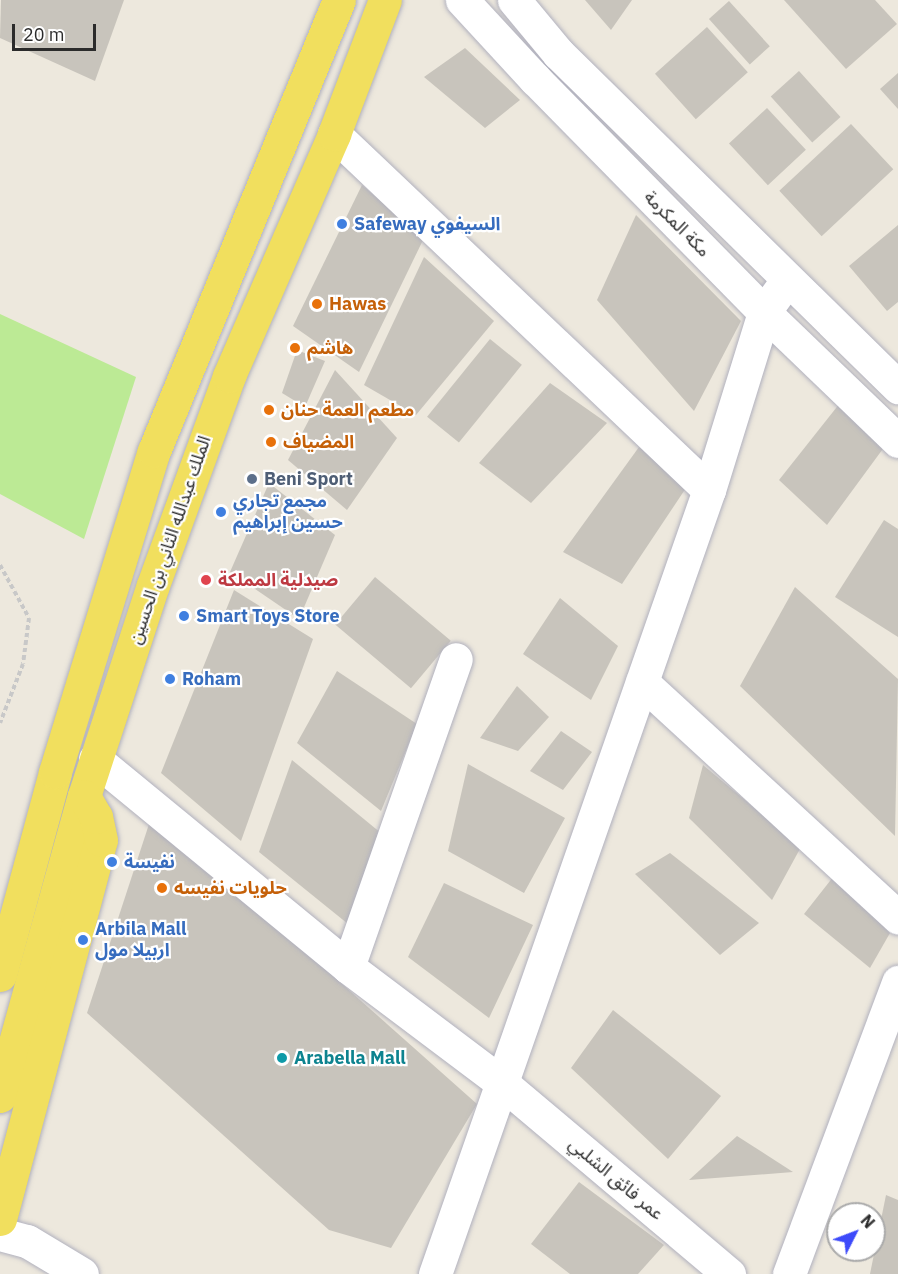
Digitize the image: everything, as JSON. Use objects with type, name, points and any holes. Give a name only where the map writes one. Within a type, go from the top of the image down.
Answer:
[{"type":"main road","points":[[0,975],[55,772],[154,451],[339,0]]},
{"type":"main road","name":"الملك عبدالله الثاني بن الحسين","points":[[0,1096],[95,759],[229,376],[334,134],[385,0]]},
{"type":"main road","points":[[0,1219],[101,840],[96,817],[84,796]]},
{"type":"street","name":"مكة المكرمة","points":[[462,0],[535,80],[764,312],[898,441]]},
{"type":"street","name":"مكة المكرمة","points":[[514,0],[558,53],[898,387]]},
{"type":"street","points":[[535,80],[558,53]]},
{"type":"street","points":[[334,134],[709,490]]},
{"type":"street","points":[[435,1274],[709,490],[764,312],[787,280]]},
{"type":"street","points":[[348,967],[456,659]]},
{"type":"street","points":[[642,682],[898,917]]},
{"type":"street","name":"عمر فائق الشلبي","points":[[95,759],[348,967],[502,1083],[729,1274]]},
{"type":"street","points":[[789,1274],[898,982]]},
{"type":"street","points":[[0,1234],[27,1241],[82,1274]]},
{"type":"path","points":[[0,565],[29,618],[23,664],[0,723]]},
{"type":"green space","points":[[0,314],[136,377],[84,539],[0,494]]},
{"type":"building","points":[[1,0],[124,0],[95,81],[0,38]]},
{"type":"building","points":[[585,0],[632,0],[611,30]]},
{"type":"building","points":[[784,0],[875,0],[897,24],[846,69]]},
{"type":"building","points":[[729,1],[770,46],[750,64],[709,19]]},
{"type":"building","points":[[707,27],[748,72],[696,119],[655,74]]},
{"type":"building","points":[[465,48],[520,100],[485,128],[424,77]]},
{"type":"building","points":[[799,71],[840,117],[812,143],[771,96]]},
{"type":"building","points":[[898,73],[898,109],[880,89]]},
{"type":"building","points":[[767,108],[806,150],[768,185],[729,143]]},
{"type":"building","points":[[851,124],[893,169],[822,236],[779,191]]},
{"type":"building","points":[[362,185],[424,238],[359,372],[293,326]]},
{"type":"building","points":[[636,215],[741,321],[694,411],[597,300]]},
{"type":"building","points":[[898,225],[898,302],[887,311],[849,266]]},
{"type":"building","points":[[424,257],[494,321],[416,415],[364,385]]},
{"type":"building","points":[[490,339],[522,365],[459,443],[427,417]]},
{"type":"building","points":[[297,350],[325,361],[305,407],[282,393]]},
{"type":"building","points":[[335,370],[397,438],[347,510],[288,460]]},
{"type":"building","points":[[550,383],[607,423],[531,503],[479,463]]},
{"type":"building","points":[[840,403],[885,446],[827,525],[779,480]]},
{"type":"building","points":[[639,447],[686,488],[622,584],[563,552]]},
{"type":"building","points":[[269,483],[335,535],[299,619],[230,572]]},
{"type":"building","points":[[884,520],[898,529],[898,637],[835,597]]},
{"type":"building","points":[[375,577],[451,641],[411,688],[335,624]]},
{"type":"building","points":[[795,587],[898,679],[895,836],[740,686]]},
{"type":"building","points":[[234,590],[313,639],[241,841],[161,773]]},
{"type":"building","points":[[560,598],[618,646],[591,700],[523,654]]},
{"type":"building","points":[[337,671],[417,724],[381,811],[297,743]]},
{"type":"building","points":[[517,686],[549,717],[518,751],[480,738]]},
{"type":"building","points":[[561,731],[592,752],[563,790],[530,771]]},
{"type":"building","points":[[292,760],[387,838],[353,928],[259,852]]},
{"type":"building","points":[[468,764],[565,818],[524,893],[448,851]]},
{"type":"building","points":[[703,765],[801,847],[772,900],[689,818]]},
{"type":"building","name":"Arabella Mall","points":[[152,815],[477,1104],[391,1248],[329,1230],[87,1013]]},
{"type":"building","points":[[670,853],[759,923],[720,955],[635,874]]},
{"type":"building","points":[[837,872],[890,933],[870,968],[804,914]]},
{"type":"building","points":[[444,883],[533,925],[489,1018],[408,957]]},
{"type":"building","points":[[613,1010],[721,1096],[668,1159],[571,1068]]},
{"type":"building","points":[[737,1136],[793,1172],[689,1180]]},
{"type":"building","points":[[579,1182],[664,1245],[638,1274],[570,1274],[531,1244]]},
{"type":"building","points":[[886,1195],[898,1200],[898,1274],[870,1274],[872,1262],[886,1262]]},
{"type":"place","name":"Safeway السيفوي","points":[[342,224]]},
{"type":"place","name":"Hawas","points":[[317,304]]},
{"type":"place","name":"هاشم","points":[[295,348]]},
{"type":"place","name":"مطعم العمة حنان","points":[[269,410]]},
{"type":"place","name":"المضياف","points":[[271,442]]},
{"type":"place","name":"Beni Sport","points":[[252,479]]},
{"type":"place","name":"مجمع تجاري حسين إبراهيم","points":[[221,512]]},
{"type":"place","name":"صيدلية المملكة","points":[[206,580]]},
{"type":"place","name":"Smart Toys Store","points":[[184,616]]},
{"type":"place","name":"Roham","points":[[170,679]]},
{"type":"place","name":"نفيسة","points":[[112,862]]},
{"type":"place","name":"حلويات نفيسه","points":[[162,888]]},
{"type":"place","name":"Arbila Mall اربيلا مول","points":[[83,940]]},
{"type":"place","name":"Arabella Mall","points":[[282,1058]]}]
